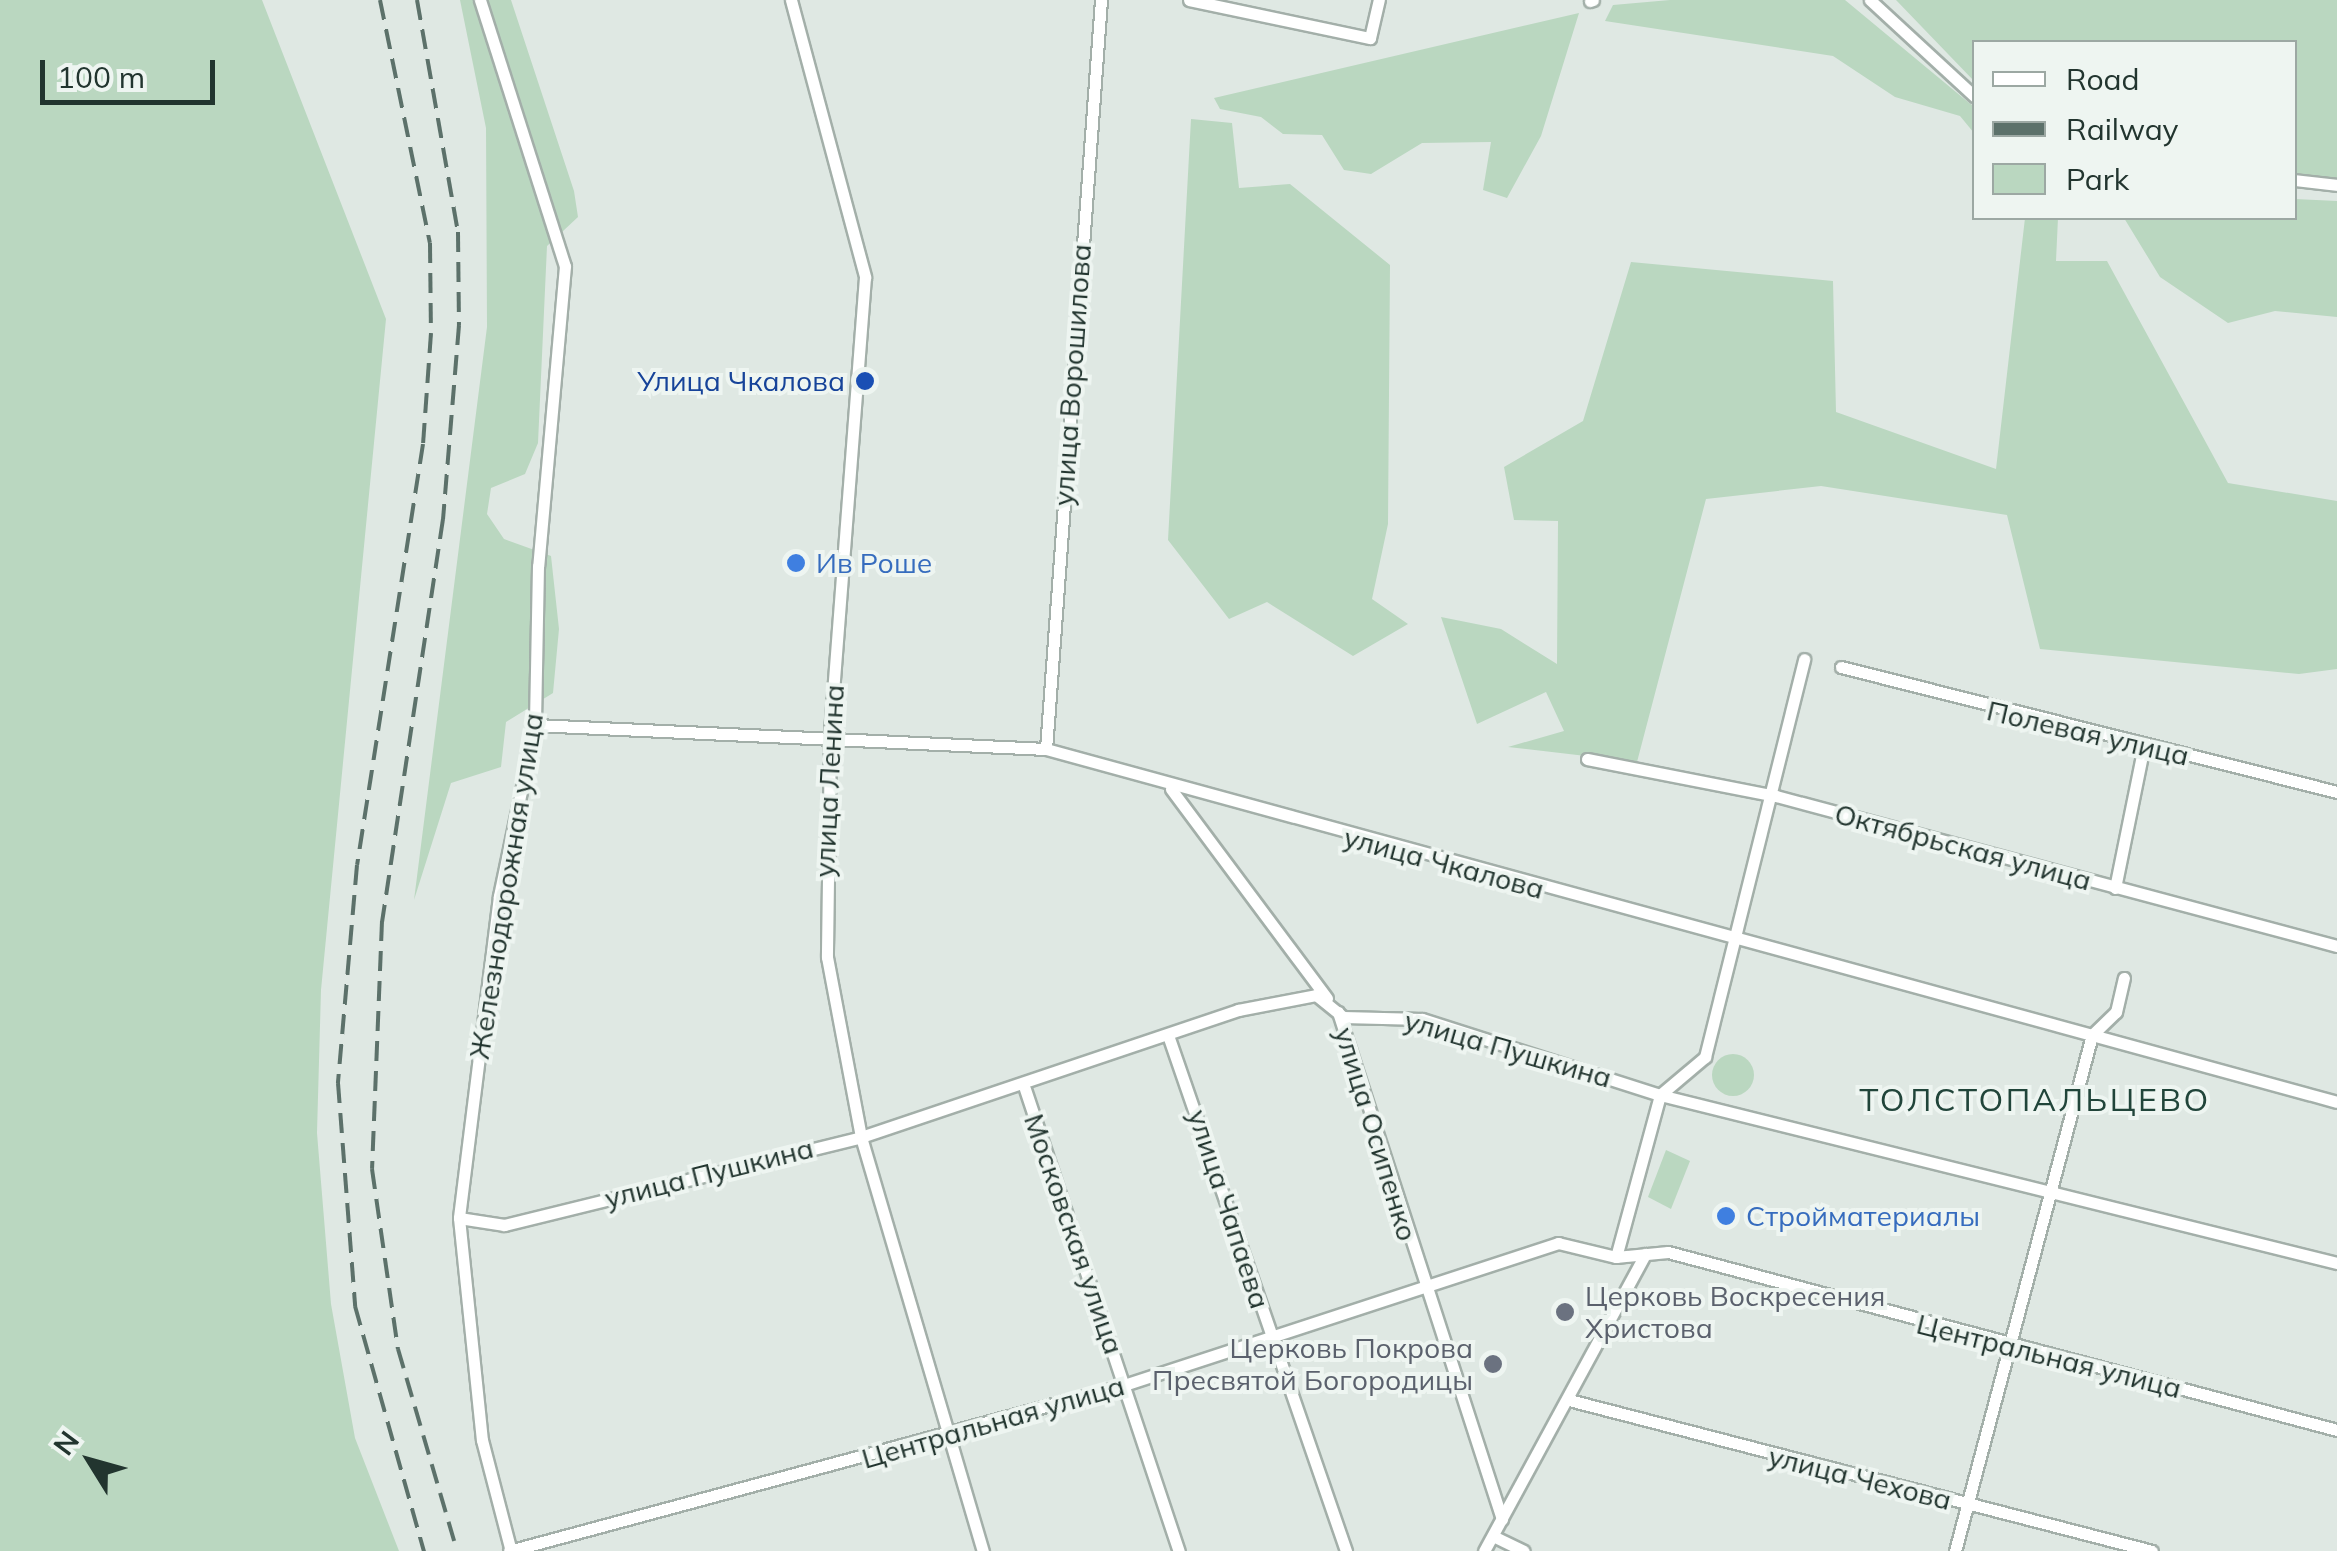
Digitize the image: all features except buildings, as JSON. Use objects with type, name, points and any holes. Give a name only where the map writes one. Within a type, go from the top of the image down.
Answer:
[{"type":"street","name":"Железнодорожная улица","points":[[480,0],[564,266],[538,566],[535,725],[499,896],[459,1218],[476,1402],[510,1551]]},
{"type":"street","name":"улица Ленина","points":[[791,0],[865,277],[830,736],[824,918],[861,1137],[984,1551]]},
{"type":"street","name":"улица Ворошилова","points":[[1046,749],[1101,0]]},
{"type":"street","points":[[1190,0],[1370,38],[1379,0]]},
{"type":"street","points":[[1870,0],[1972,94]]},
{"type":"street","points":[[2297,180],[2337,185]]},
{"type":"street","points":[[1616,1257],[1660,1095],[1705,1057],[1740,943],[1804,659]]},
{"type":"street","name":"Полевая улица","points":[[1842,667],[2337,792]]},
{"type":"street","name":"улица Чкалова","points":[[535,725],[1046,749],[1171,789],[2337,1102]]},
{"type":"street","points":[[2114,888],[2144,745]]},
{"type":"street","name":"Октябрьская улица","points":[[1586,759],[1776,796],[2337,946]]},
{"type":"street","name":"улица Осипенко","points":[[1171,789],[1343,1018],[1423,1282],[1502,1519]]},
{"type":"street","points":[[1954,1551],[2004,1344],[2092,1035],[2116,1012],[2124,978]]},
{"type":"street","name":"улица Пушкина","points":[[459,1218],[504,1225],[861,1137],[1025,1089],[1304,996],[1343,1018],[1422,1019],[1660,1095],[2048,1185],[2337,1264]]},
{"type":"street","name":"улица Чапаева","points":[[1169,1038],[1346,1551]]},
{"type":"street","name":"Московская улица","points":[[1025,1089],[1179,1551]]},
{"type":"street","name":"Центральная улица","points":[[510,1551],[949,1436],[1124,1385],[1271,1340],[1423,1282],[1558,1243],[1616,1257],[1668,1252],[2337,1430]]},
{"type":"street","points":[[1484,1551],[1645,1254]]},
{"type":"street","name":"улица Чехова","points":[[1569,1400],[2152,1551]]},
{"type":"street","points":[[1493,1536],[1524,1551]]},
{"type":"green space","points":[[0,0],[262,0],[386,319],[321,990],[317,1133],[331,1304],[355,1438],[399,1551],[0,1551]]},
{"type":"green space","points":[[460,0],[511,0],[574,191],[578,217],[547,246],[538,443],[525,474],[491,488],[487,514],[504,539],[551,556],[559,629],[553,693],[506,722],[501,767],[451,783],[414,900],[487,327],[486,128]]},
{"type":"green space","points":[[1670,0],[1845,0],[1972,105],[1972,131],[1960,116],[1895,97],[1833,56],[1605,21],[1613,5]]},
{"type":"green space","points":[[1896,0],[2337,0],[2337,182],[2297,178],[2297,40],[1972,40],[1972,79]]},
{"type":"green space","points":[[1579,13],[1541,136],[1507,198],[1483,190],[1491,142],[1422,143],[1371,174],[1344,170],[1322,135],[1283,134],[1261,117],[1220,109],[1214,98]]},
{"type":"green space","points":[[1191,119],[1232,123],[1239,188],[1290,184],[1390,265],[1388,524],[1372,599],[1408,624],[1353,656],[1267,602],[1229,619],[1168,540]]},
{"type":"green space","points":[[2297,199],[2337,201],[2337,317],[2275,311],[2228,323],[2160,277],[2125,220],[2297,220]]},
{"type":"green space","points":[[2025,220],[2058,220],[2056,261],[2107,261],[2228,483],[2337,501],[2337,669],[2299,674],[2040,649],[2007,515],[1821,486],[1706,499],[1637,762],[1508,747],[1564,731],[1546,692],[1477,724],[1441,617],[1501,629],[1557,664],[1558,521],[1514,520],[1504,467],[1583,421],[1631,262],[1833,281],[1836,412],[1996,469]]},
{"type":"green space","points":[[1733,1054],[1748,1060],[1754,1075],[1748,1090],[1733,1096],[1718,1090],[1712,1075],[1718,1060]]},
{"type":"green space","points":[[1666,1150],[1690,1161],[1671,1209],[1648,1197]]},
{"type":"railway","points":[[380,0],[430,243],[431,333],[423,444],[357,865],[338,1083],[355,1306],[424,1551]]},
{"type":"railway","points":[[417,0],[458,232],[459,325],[443,519],[382,921],[372,1169],[398,1349],[457,1551]]},
{"type":"place","name":"Улица Чкалова","points":[[865,381]]},
{"type":"place","name":"Ив Роше","points":[[796,563]]},
{"type":"place","name":"Стройматериалы","points":[[1726,1216]]},
{"type":"place","name":"Церковь Воскресения Христова","points":[[1565,1312]]},
{"type":"place","name":"Церковь Покрова Пресвятой Богородицы","points":[[1493,1364]]},
{"type":"district","name":"ТОЛСТОПАЛЬЦЕВО","points":[[2035,1099]]}]
